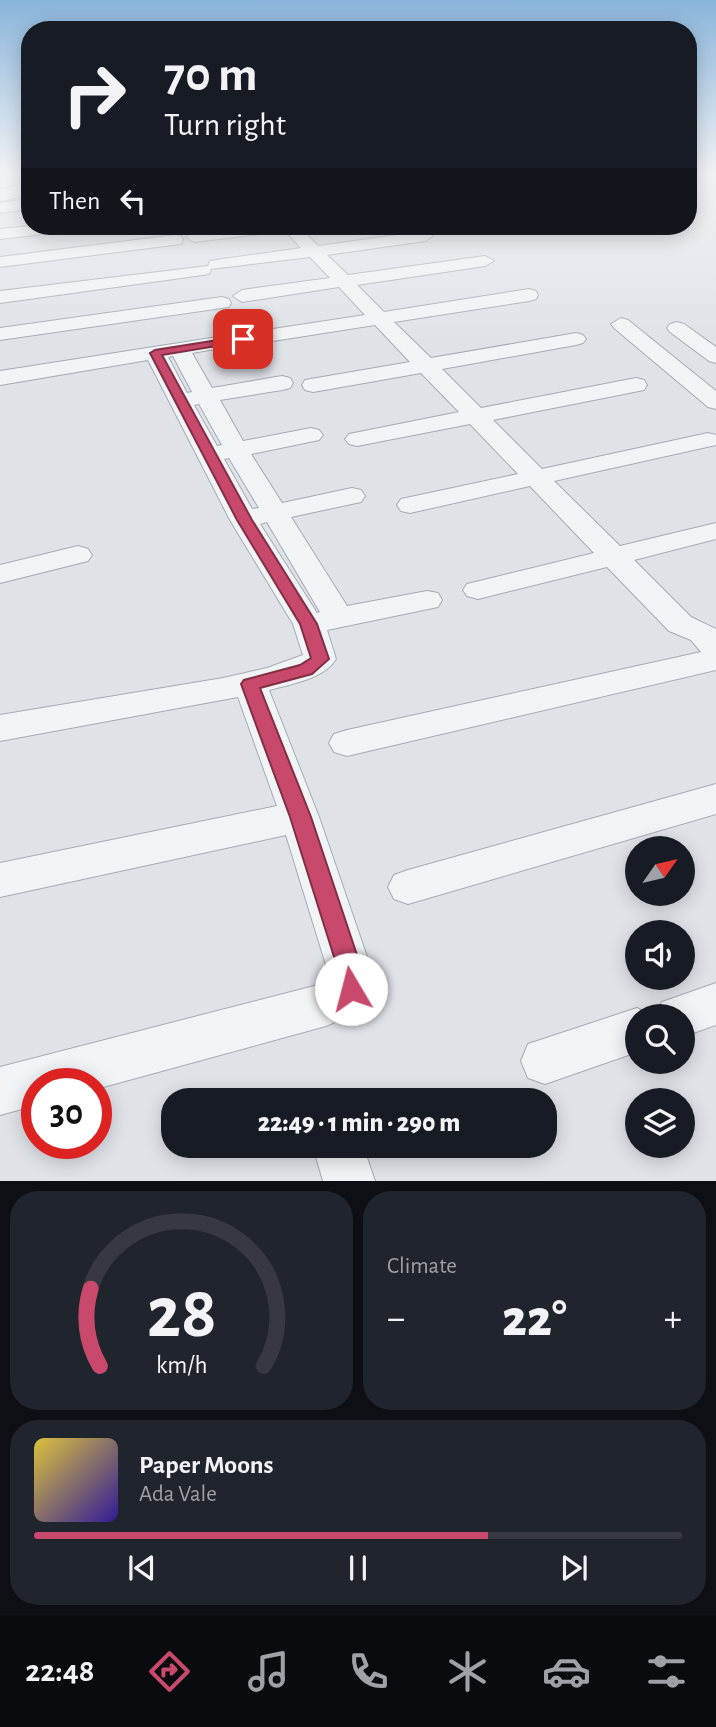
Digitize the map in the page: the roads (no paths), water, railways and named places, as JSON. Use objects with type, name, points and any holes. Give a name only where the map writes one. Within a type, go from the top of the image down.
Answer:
[{"type":"street","points":[[0,234],[21,232]]},
{"type":"street","points":[[194,237],[211,235]]},
{"type":"street","points":[[296,235],[680,624],[680,638],[712,662]]},
{"type":"street","points":[[7,296],[425,236]]},
{"type":"street","points":[[3,262],[175,240]]},
{"type":"street","points":[[0,242],[7,296],[25,331],[35,372]]},
{"type":"street","points":[[242,296],[485,261]]},
{"type":"street","points":[[273,335],[529,295]]},
{"type":"street","points":[[0,334],[222,303]]},
{"type":"street","points":[[621,324],[716,402]]},
{"type":"street","points":[[677,328],[716,358]]},
{"type":"street","points":[[0,377],[243,339]]},
{"type":"street","points":[[313,385],[576,339]]},
{"type":"street","points":[[167,351],[195,398],[236,449],[339,618]]},
{"type":"street","points":[[195,398],[282,383]]},
{"type":"street","points":[[357,439],[636,385]]},
{"type":"street","points":[[0,728],[250,684],[306,670],[320,659],[309,624],[244,520],[208,455],[195,398]]},
{"type":"street","points":[[208,455],[311,435]]},
{"type":"street","points":[[410,505],[708,440]]},
{"type":"street","points":[[244,520],[352,496]]},
{"type":"street","points":[[478,590],[716,531]]},
{"type":"street","points":[[0,574],[78,555]]},
{"type":"street","points":[[309,624],[427,600]]},
{"type":"street","points":[[348,743],[712,662]]},
{"type":"street","points":[[0,1091],[303,1011],[345,995],[353,979],[300,817],[250,684]]},
{"type":"street","points":[[408,887],[716,799]]},
{"type":"street","points":[[0,880],[300,817]]},
{"type":"street","points":[[695,1011],[716,1004]]},
{"type":"street","points":[[545,1061],[625,1034]]}]
